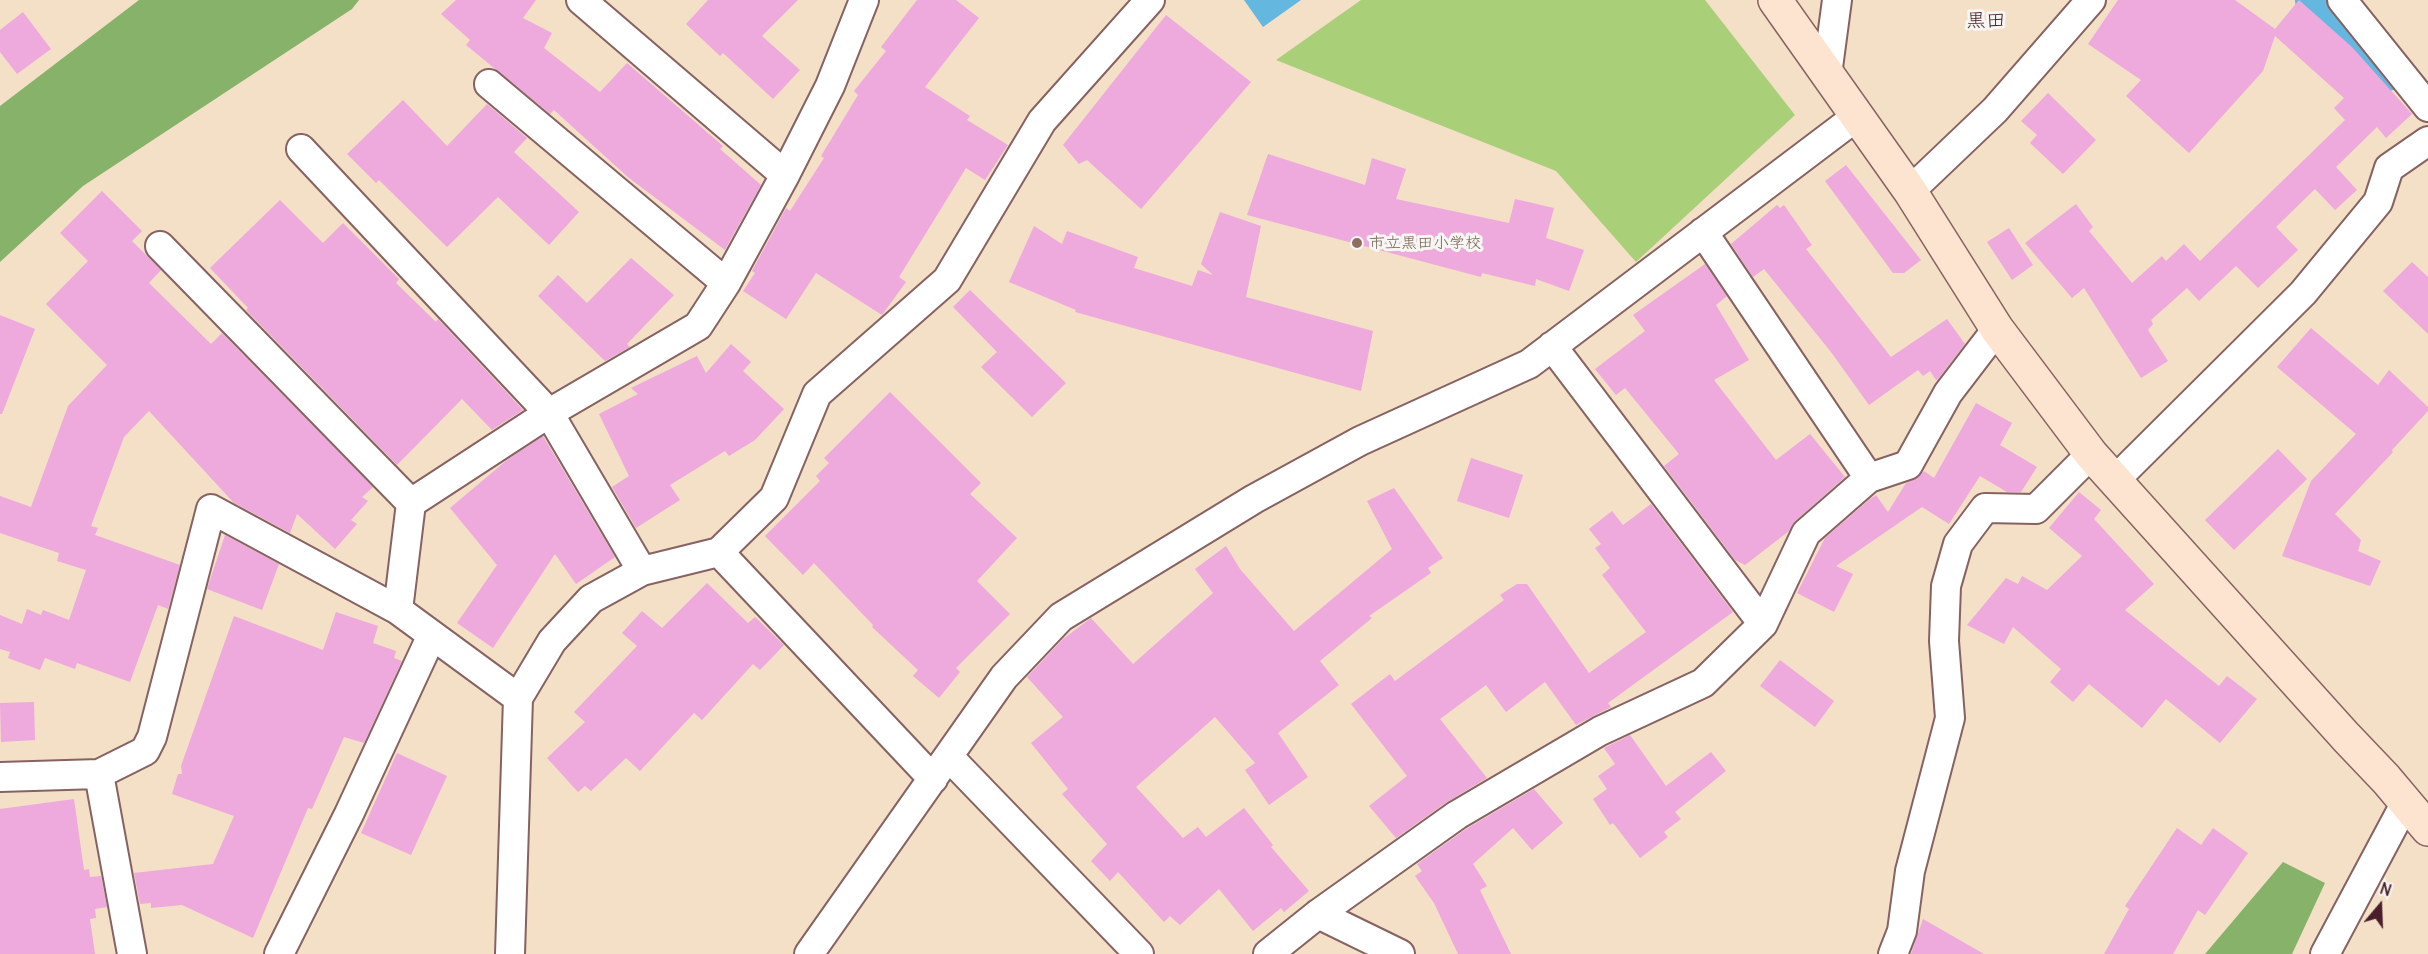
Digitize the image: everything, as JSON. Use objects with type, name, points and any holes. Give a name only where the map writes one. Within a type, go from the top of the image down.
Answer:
[{"type":"street","points":[[581,0],[785,176]]},
{"type":"street","points":[[398,610],[411,503],[549,413],[698,326],[726,283],[785,176],[830,86],[864,0]]},
{"type":"street","points":[[510,954],[518,698],[552,641],[591,598],[642,571],[719,552],[774,498],[817,394],[947,280],[1042,121],[1150,0]]},
{"type":"street","points":[[1775,0],[1910,191],[1997,330],[2091,454],[2428,829]]},
{"type":"street","points":[[1827,75],[1836,0]]},
{"type":"street","points":[[1910,191],[1995,110],[2091,0]]},
{"type":"street","points":[[2342,0],[2428,107]]},
{"type":"street","points":[[489,84],[726,283]]},
{"type":"street","points":[[809,954],[1004,677],[1061,617],[1302,472],[1360,441],[1529,364],[1856,117]]},
{"type":"street","points":[[2115,480],[2303,293],[2378,202],[2390,168],[2428,141]]},
{"type":"street","points":[[301,149],[549,413],[642,571]]},
{"type":"street","points":[[1703,232],[1869,478]]},
{"type":"street","points":[[160,246],[411,503]]},
{"type":"street","points":[[1268,954],[1318,914],[1457,815],[1600,731],[1703,683],[1763,624],[1806,533],[1869,478],[1908,465],[1948,393],[1997,330]]},
{"type":"street","points":[[1552,346],[1763,624]]},
{"type":"street","points":[[1893,954],[1902,932],[1910,871],[1950,718],[1944,641],[1946,585],[1958,544],[1985,508],[2036,509],[2091,454]]},
{"type":"street","points":[[0,777],[99,774],[144,751],[153,736],[211,509],[398,610],[518,698]]},
{"type":"street","points":[[719,552],[941,768],[1139,954]]},
{"type":"street","points":[[279,954],[349,814],[432,635]]},
{"type":"street","points":[[99,774],[132,954]]},
{"type":"street","points":[[2325,954],[2406,802]]},
{"type":"street","points":[[1318,914],[1400,954]]},
{"type":"green space","points":[[139,0],[359,0],[352,9],[83,186],[0,262],[0,106]]},
{"type":"green space","points":[[1361,0],[1705,0],[1795,115],[1636,262],[1556,171],[1276,60]]},
{"type":"green space","points":[[2283,862],[2325,883],[2292,954],[2205,954]]},
{"type":"water","points":[[1244,0],[1301,0],[1263,27]]},
{"type":"building","points":[[456,0],[536,0],[523,18],[552,33],[544,48],[600,92],[627,63],[723,146],[720,149],[761,185],[725,250],[629,178],[554,110],[550,114],[466,45],[470,40],[441,14]]},
{"type":"building","points":[[708,0],[798,0],[762,36],[800,70],[773,99],[723,53],[720,56],[686,24]]},
{"type":"building","points":[[917,0],[956,0],[979,18],[925,87],[970,116],[967,120],[1008,145],[985,180],[966,168],[899,277],[906,282],[882,315],[816,273],[786,319],[743,291],[755,273],[752,271],[786,208],[790,211],[824,158],[821,156],[858,95],[854,91],[886,51],[881,47]]},
{"type":"building","points":[[2118,0],[2235,0],[2275,29],[2299,0],[2352,47],[2412,114],[2386,138],[2377,127],[2336,167],[2357,190],[2335,210],[2315,189],[2276,227],[2298,250],[2258,288],[2236,266],[2199,301],[2187,288],[2151,320],[2153,324],[2148,330],[2168,361],[2141,378],[2084,288],[2072,298],[2025,243],[2076,204],[2093,227],[2089,231],[2132,283],[2162,256],[2166,261],[2184,244],[2200,261],[2345,120],[2334,108],[2344,98],[2275,36],[2263,71],[2189,153],[2126,96],[2141,80],[2088,44]]},
{"type":"building","points":[[23,12],[51,49],[17,74],[0,52],[0,30]]},
{"type":"building","points":[[1166,15],[1251,82],[1141,209],[1087,160],[1079,164],[1063,145]]},
{"type":"building","points":[[2048,93],[2096,140],[2063,174],[2030,143],[2037,135],[2021,121]]},
{"type":"building","points":[[403,100],[447,146],[487,104],[527,138],[514,152],[579,212],[549,245],[498,197],[447,247],[379,180],[376,183],[347,154]]},
{"type":"building","points":[[1268,154],[1365,185],[1372,158],[1406,169],[1396,199],[1509,223],[1515,199],[1554,208],[1546,238],[1584,250],[1569,291],[1536,279],[1535,286],[1482,273],[1481,277],[1247,215]]},
{"type":"building","points":[[1846,165],[1921,260],[1904,273],[1893,273],[1825,181]]},
{"type":"building","points":[[102,191],[142,231],[132,241],[161,270],[149,283],[211,344],[222,333],[373,487],[362,497],[368,501],[351,520],[357,524],[335,549],[297,514],[290,533],[234,503],[149,411],[124,437],[91,526],[98,528],[95,535],[180,565],[168,609],[158,605],[130,682],[77,663],[75,669],[45,658],[40,670],[8,658],[10,652],[0,649],[0,615],[22,624],[27,609],[41,615],[43,610],[69,620],[86,570],[57,561],[59,553],[0,533],[0,496],[31,507],[68,406],[107,365],[46,304],[88,261],[60,233]]},
{"type":"building","points":[[280,200],[323,243],[343,223],[399,279],[396,283],[436,322],[438,319],[523,410],[492,430],[462,399],[397,465],[246,310],[248,308],[210,268]]},
{"type":"building","points":[[1777,205],[1780,208],[1784,205],[1812,245],[1806,249],[1891,357],[1947,319],[1965,344],[1938,379],[1936,380],[1930,371],[1923,376],[1918,370],[1869,405],[1831,352],[1764,269],[1753,277],[1731,244]]},
{"type":"building","points":[[1220,212],[1261,226],[1246,297],[1373,331],[1361,391],[1075,312],[1076,310],[1009,282],[1034,226],[1062,244],[1067,231],[1138,257],[1134,268],[1192,286],[1198,270],[1213,275],[1201,264]]},
{"type":"building","points":[[2009,228],[2033,265],[2012,280],[1987,242]]},
{"type":"building","points":[[631,258],[674,295],[627,344],[630,347],[605,361],[538,296],[558,275],[587,303]]},
{"type":"building","points":[[2412,262],[2428,277],[2428,334],[2383,291]]},
{"type":"building","points":[[1705,264],[1727,296],[1716,305],[1749,360],[1714,380],[1776,460],[1810,434],[1845,477],[1795,521],[1789,531],[1745,565],[1735,560],[1664,466],[1679,454],[1625,388],[1616,395],[1595,369],[1645,331],[1633,315]]},
{"type":"building","points":[[970,290],[1066,383],[1032,417],[981,367],[997,352],[953,307]]},
{"type":"building","points":[[0,315],[35,329],[2,414],[0,414]]},
{"type":"building","points":[[2311,328],[2378,385],[2389,370],[2428,407],[2428,411],[2392,450],[2393,452],[2335,514],[2361,540],[2358,551],[2381,561],[2370,586],[2282,556],[2311,481],[2356,434],[2277,367]]},
{"type":"building","points":[[731,344],[751,362],[743,371],[784,409],[755,440],[729,456],[725,451],[670,485],[680,500],[636,528],[612,487],[629,476],[599,414],[638,394],[631,388],[697,356],[706,373]]},
{"type":"building","points":[[890,392],[981,483],[970,494],[1017,538],[977,581],[1010,614],[956,668],[960,672],[939,698],[913,676],[918,670],[872,627],[873,625],[814,563],[803,575],[765,536],[820,481],[816,476],[829,463],[824,458]]},
{"type":"building","points":[[1976,403],[2012,423],[2000,445],[2037,467],[2021,492],[2007,492],[1980,476],[1949,524],[1922,507],[1836,566],[1853,574],[1834,612],[1797,593],[1825,538],[1870,499],[1876,495],[1888,512],[1906,483],[1914,480],[1924,471],[1934,478]]},
{"type":"building","points":[[543,436],[615,557],[576,584],[555,554],[493,648],[457,623],[497,565],[450,508],[507,460]]},
{"type":"building","points":[[2278,449],[2307,479],[2234,550],[2205,520]]},
{"type":"building","points":[[1471,458],[1523,475],[1509,518],[1457,501]]},
{"type":"building","points":[[1394,488],[1443,558],[1428,568],[1431,573],[1369,616],[1372,618],[1320,661],[1339,685],[1278,733],[1308,777],[1269,805],[1245,770],[1255,763],[1215,717],[1136,787],[1183,838],[1198,827],[1206,837],[1244,808],[1273,845],[1271,847],[1309,891],[1284,912],[1281,908],[1253,931],[1219,889],[1180,925],[1170,916],[1164,922],[1118,872],[1110,881],[1091,861],[1107,844],[1062,794],[1068,789],[1031,743],[1063,717],[1027,677],[1063,639],[1091,618],[1133,664],[1213,593],[1195,569],[1226,546],[1240,569],[1294,631],[1392,549],[1367,501]]},
{"type":"building","points":[[2079,492],[2101,510],[2094,519],[2154,584],[2125,610],[2219,686],[2227,676],[2257,699],[2220,743],[2166,699],[2142,728],[2089,684],[2073,702],[2050,682],[2061,669],[2013,627],[2004,644],[1967,625],[2006,578],[2018,584],[2022,576],[2047,590],[2082,556],[2049,528]]},
{"type":"building","points":[[1651,504],[1733,612],[1608,703],[1611,707],[1576,725],[1545,682],[1506,712],[1486,685],[1440,719],[1487,778],[1447,802],[1396,838],[1369,806],[1407,776],[1351,704],[1390,674],[1395,681],[1504,600],[1500,595],[1517,584],[1527,584],[1589,673],[1646,632],[1602,575],[1610,568],[1595,548],[1601,544],[1589,529],[1612,511],[1623,525]]},
{"type":"building","points":[[225,535],[279,564],[262,610],[207,589]]},
{"type":"building","points":[[707,583],[748,623],[755,617],[784,645],[760,670],[753,664],[702,720],[694,713],[640,771],[626,758],[591,791],[585,786],[578,792],[547,758],[585,722],[574,712],[637,646],[622,633],[642,611],[662,628]]},
{"type":"building","points":[[336,612],[378,626],[373,643],[396,651],[394,658],[402,661],[364,743],[344,737],[312,809],[308,808],[253,938],[182,905],[151,908],[151,903],[140,904],[134,873],[213,864],[234,816],[172,794],[178,774],[182,774],[181,766],[234,616],[323,650]]},
{"type":"building","points":[[1780,660],[1834,701],[1815,727],[1760,686]]},
{"type":"building","points":[[34,702],[35,740],[1,742],[0,703]]},
{"type":"building","points":[[1630,735],[1666,786],[1711,752],[1726,771],[1675,812],[1681,819],[1664,832],[1668,837],[1640,858],[1613,823],[1610,825],[1593,799],[1607,789],[1598,776],[1615,764],[1604,748]]},
{"type":"building","points":[[397,753],[447,776],[411,855],[361,833]]},
{"type":"building","points":[[1534,789],[1563,823],[1532,850],[1513,828],[1473,864],[1487,886],[1480,890],[1511,954],[1458,954],[1434,903],[1415,876],[1422,871],[1417,864],[1466,829]]},
{"type":"building","points":[[74,799],[84,870],[89,869],[90,877],[101,876],[107,907],[95,909],[96,918],[90,919],[95,954],[0,954],[0,809]]},
{"type":"building","points":[[2177,828],[2201,845],[2213,828],[2248,853],[2205,915],[2198,910],[2173,954],[2104,954],[2129,909],[2125,906]]},
{"type":"building","points":[[1923,919],[1984,954],[1911,954]]},
{"type":"waterway","points":[[2313,0],[2388,73]]},
{"type":"place","name":"市立黒田小学校","points":[[1357,243]]},
{"type":"district","name":"黒田","points":[[1986,21]]}]
